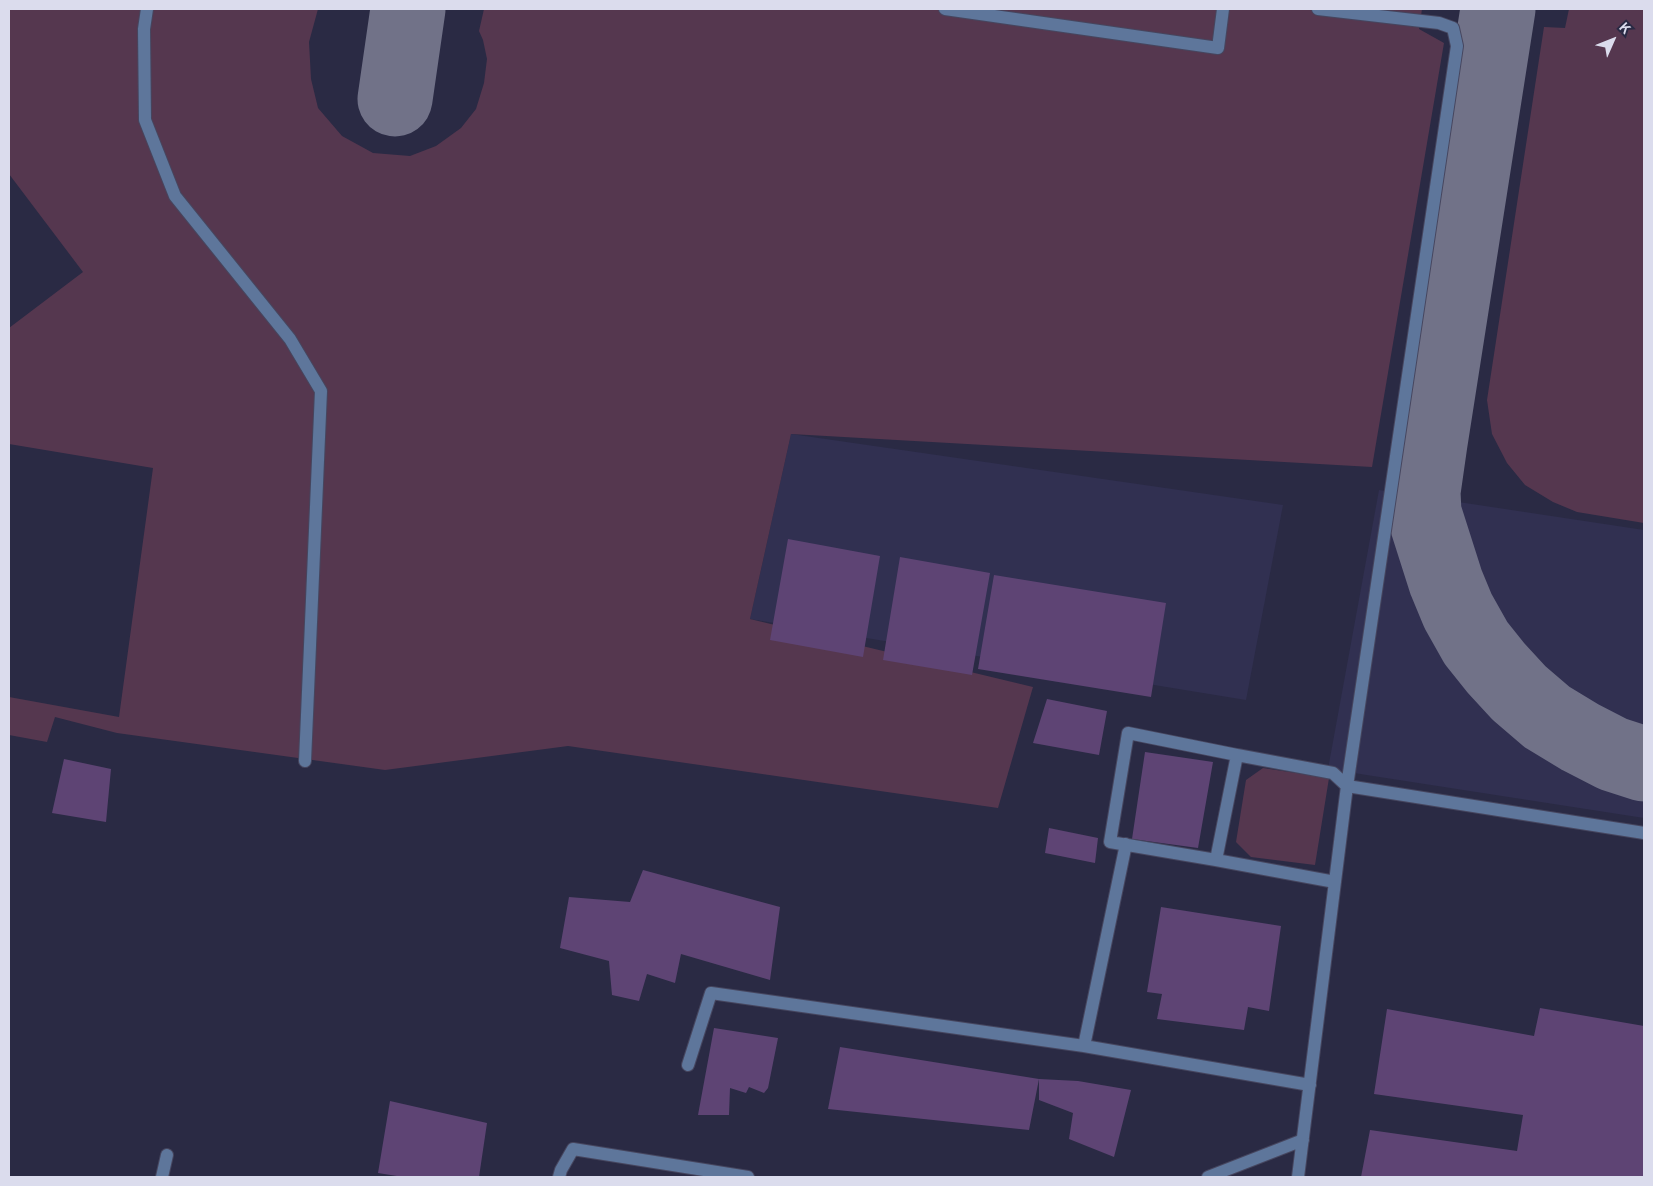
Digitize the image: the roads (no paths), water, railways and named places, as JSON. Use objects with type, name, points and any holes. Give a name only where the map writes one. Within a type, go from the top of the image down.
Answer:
[{"type":"lane","points":[[147,9],[144,29],[145,120],[175,196],[290,339],[321,391],[305,761]]},
{"type":"lane","points":[[945,9],[1218,48],[1224,9]]},
{"type":"lane","points":[[1298,1177],[1348,786],[1457,46],[1454,28],[1439,23],[1318,9]]},
{"type":"lane","points":[[1335,882],[1110,842],[1128,733],[1333,773],[1348,786],[1644,833]]},
{"type":"lane","points":[[1216,860],[1237,755]]},
{"type":"lane","points":[[1084,1046],[1126,844]]},
{"type":"lane","points":[[688,1065],[711,992],[1084,1046],[1310,1085]]},
{"type":"lane","points":[[1208,1177],[1303,1140]]},
{"type":"lane","points":[[559,1177],[572,1149],[748,1177]]},
{"type":"lane","points":[[162,1177],[167,1155]]}]
